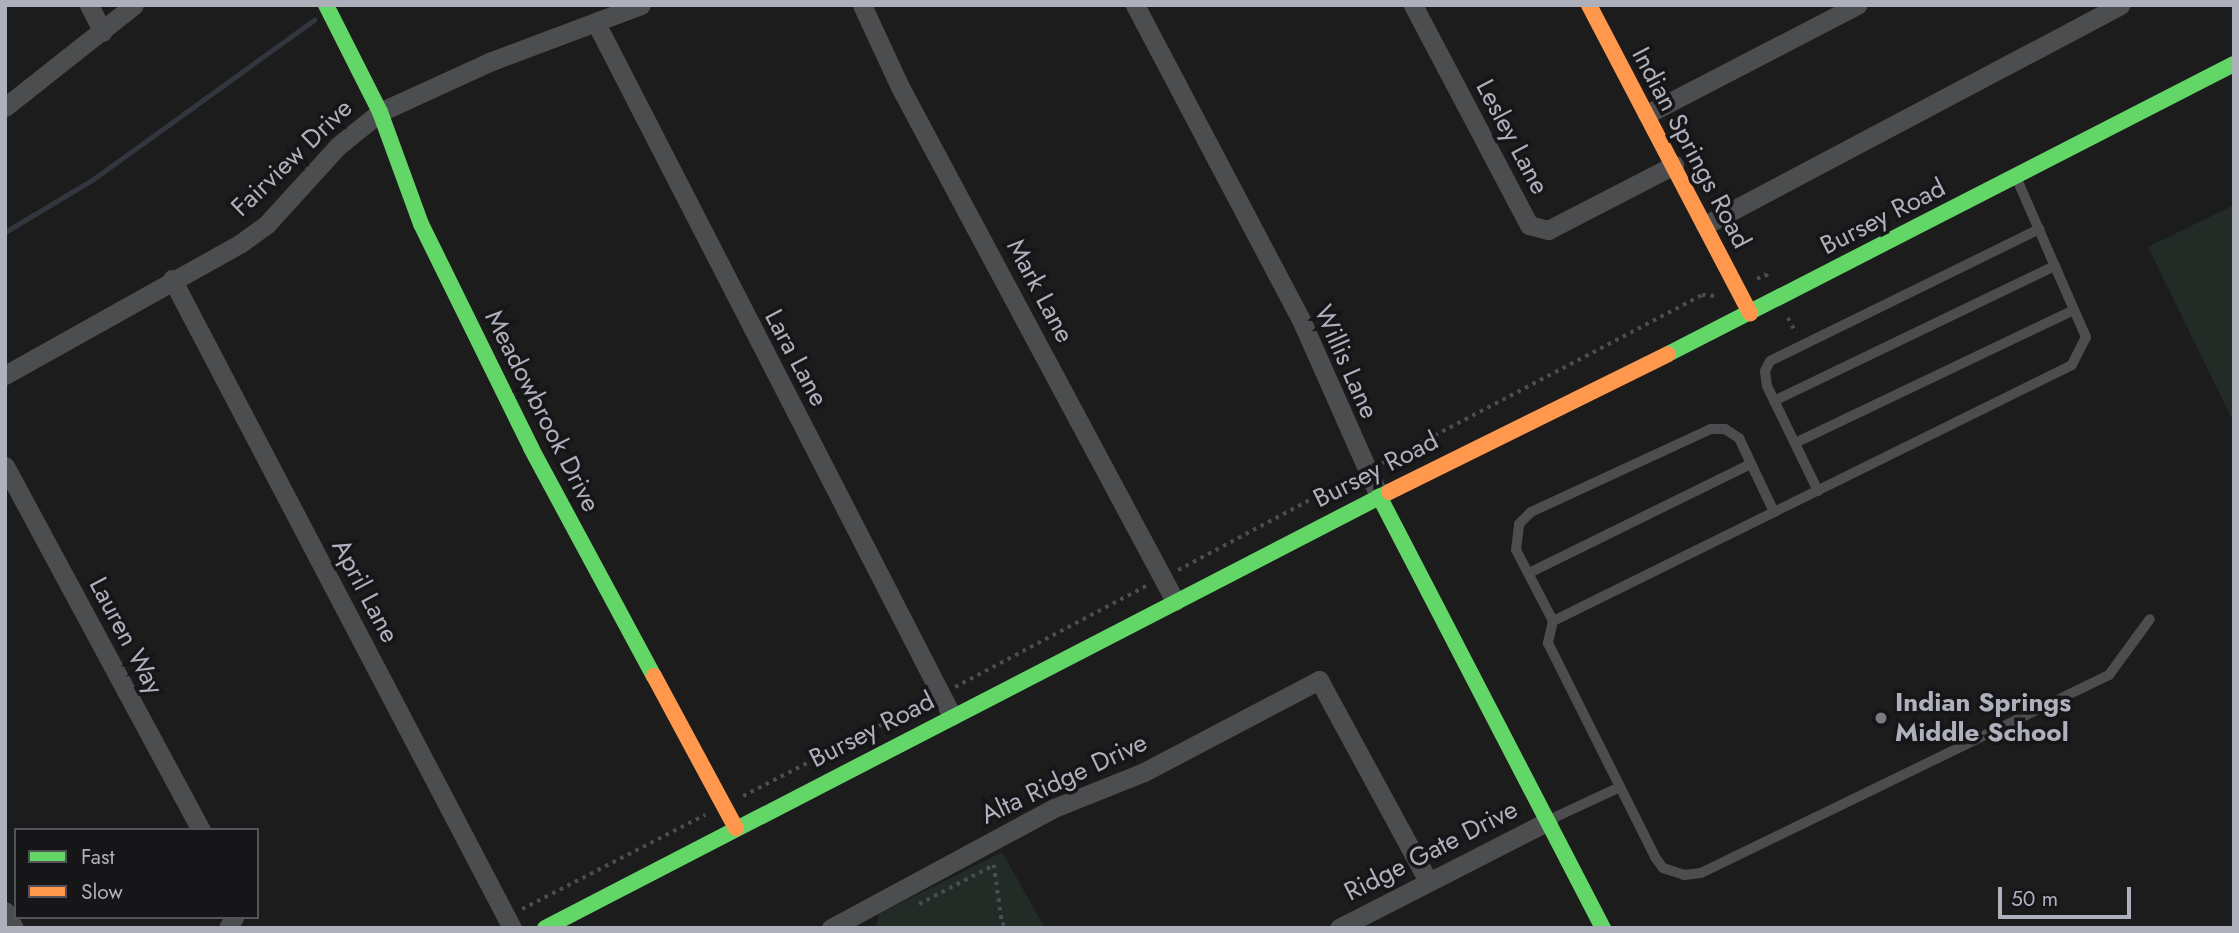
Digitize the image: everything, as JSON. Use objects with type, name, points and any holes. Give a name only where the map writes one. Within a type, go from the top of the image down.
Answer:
[{"type":"street","points":[[89,5],[103,32]]},
{"type":"street","points":[[5,107],[134,5]]},
{"type":"street","name":"Meadowbrook Drive","points":[[326,5],[380,112],[421,224],[531,448],[736,828]]},
{"type":"street","name":"Fairview Drive","points":[[5,375],[172,279],[241,243],[267,223],[338,146],[380,112],[489,62],[642,5]]},
{"type":"street","name":"Mark Lane","points":[[862,5],[900,87],[1175,601]]},
{"type":"street","name":"Willis Lane","points":[[1135,5],[1302,322],[1379,496],[1603,928]]},
{"type":"street","name":"Lesley Lane","points":[[1413,5],[1529,225],[1548,230],[1674,165]]},
{"type":"street","name":"Indian Springs Road","points":[[1589,5],[1750,313]]},
{"type":"street","points":[[1647,114],[1857,5]]},
{"type":"street","points":[[1705,225],[2120,5]]},
{"type":"street","name":"Lara Lane","points":[[596,23],[952,716]]},
{"type":"street","name":"Bursey Road","points":[[545,928],[1379,496],[1750,313],[2234,64]]},
{"type":"street","name":"April Lane","points":[[172,279],[512,928]]},
{"type":"street","name":"Lauren Way","points":[[5,467],[200,828]]},
{"type":"street","name":"Alta Ridge Drive","points":[[831,928],[856,922],[1054,808],[1144,772],[1319,680],[1427,879]]},
{"type":"street","name":"Ridge Gate Drive","points":[[1339,928],[1427,879],[1548,821]]},
{"type":"street","points":[[5,911],[14,928]]},
{"type":"lane","points":[[1553,621],[2072,365],[2086,337],[2016,176]]},
{"type":"lane","points":[[1818,491],[1774,401],[1765,371],[1782,352],[2039,229]]},
{"type":"lane","points":[[1774,401],[2056,267]]},
{"type":"lane","points":[[1795,443],[2074,310]]},
{"type":"lane","points":[[1774,512],[1739,438],[1726,429],[1711,429],[1531,512],[1515,537],[1553,621],[1548,643],[1663,868],[1684,876],[1701,873],[2109,675],[2150,619]]},
{"type":"lane","points":[[1529,573],[1751,464]]},
{"type":"lane","points":[[1548,821],[1620,787]]},
{"type":"path","points":[[916,905],[994,865],[1002,923],[1008,928]]},
{"type":"shaded area","points":[[2234,205],[2234,423],[2148,247]]},
{"type":"shaded area","points":[[1002,852],[1045,928],[875,928],[879,914]]},
{"type":"waterway","points":[[5,232],[92,180],[314,20]]},
{"type":"traffic: fast","points":[[326,5],[380,112],[421,224],[531,448],[654,676]]},
{"type":"traffic: fast","points":[[1668,354],[2234,64]]},
{"type":"traffic: fast","points":[[545,928],[1389,492]]},
{"type":"traffic: fast","points":[[1379,496],[1603,928]]},
{"type":"traffic: slow","points":[[1589,5],[1750,313]]},
{"type":"traffic: slow","points":[[1389,492],[1668,354]]},
{"type":"traffic: slow","points":[[654,676],[736,828]]},
{"type":"place","name":"Indian Springs Middle School","points":[[1881,718]]}]
